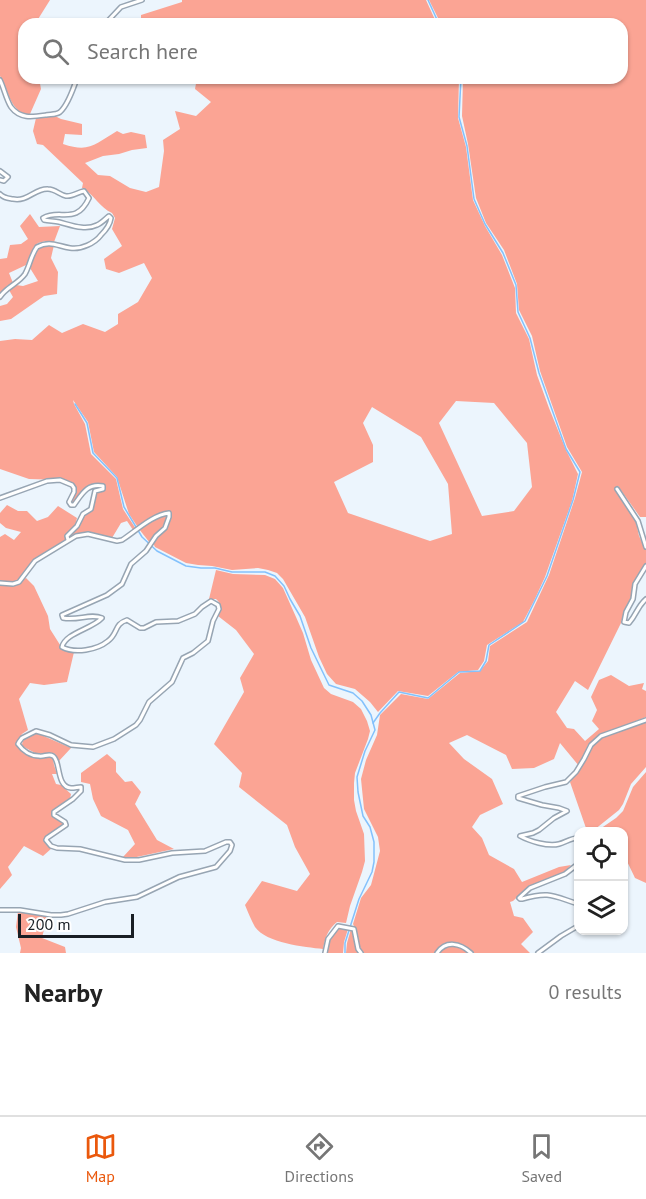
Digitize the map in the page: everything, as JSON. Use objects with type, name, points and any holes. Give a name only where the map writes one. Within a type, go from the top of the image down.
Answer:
[{"type":"street","points":[[111,18],[121,8],[142,0]]},
{"type":"street","points":[[0,80],[12,109],[22,116],[31,117],[59,112],[66,103],[74,84]]},
{"type":"street","points":[[0,171],[8,177],[7,180],[0,180]]},
{"type":"street","points":[[0,194],[3,197],[20,200],[48,189],[65,196],[84,191],[89,198],[85,205],[76,212],[67,216],[46,216],[44,220],[75,227],[89,227],[100,224],[106,217],[111,218],[110,223],[93,243],[77,249],[50,243],[37,247],[24,276],[7,288],[0,297]]},
{"type":"street","points":[[0,498],[47,481],[60,480],[74,488],[69,502],[74,505],[88,487],[103,486],[102,490],[95,491],[91,509],[81,517],[77,526],[67,536],[68,540]]},
{"type":"street","points":[[617,489],[638,521],[646,547]]},
{"type":"street","points":[[0,583],[19,582],[35,561],[76,536],[88,534],[117,542],[153,519],[169,513],[170,517],[165,528],[156,536],[146,551],[131,564],[122,584],[106,595],[62,615],[63,618],[68,619],[93,616],[102,618],[68,638],[62,647],[82,651],[108,641],[119,624],[124,621],[127,620],[140,628],[156,622],[178,621],[195,614],[211,601],[218,605],[219,609],[208,641],[183,658],[172,682],[149,702],[136,725],[114,739],[93,747],[71,745],[50,735],[36,732],[28,735],[18,744],[34,756],[51,755],[55,757],[64,784],[71,788],[81,788],[73,799],[54,813],[66,825],[46,840],[51,846],[80,849],[132,861],[172,853],[205,851],[226,842],[232,845],[216,867],[178,877],[137,897],[105,902],[61,915],[0,910]]},
{"type":"street","points":[[646,566],[635,584],[633,599],[624,622],[629,623],[639,604],[646,599]]},
{"type":"street","points":[[574,838],[557,845],[530,841],[520,836],[539,830],[567,811],[517,797],[566,782],[576,772],[591,745],[601,736],[646,720]]},
{"type":"street","points":[[574,867],[565,874],[530,888],[519,898],[546,894],[574,902]]},
{"type":"street","points":[[325,953],[328,939],[338,926],[354,929],[361,953]]},
{"type":"street","points":[[538,953],[574,929]]},
{"type":"street","points":[[437,953],[439,949],[450,944],[465,947],[471,953]]},
{"type":"shaded area","points":[[0,0],[50,0],[39,18],[18,18],[18,84],[40,84],[41,89],[30,114],[26,115],[16,108],[0,76]]},
{"type":"shaded area","points":[[182,0],[426,0],[434,18],[141,18],[141,15],[182,2]]},
{"type":"shaded area","points":[[429,0],[646,0],[646,517],[640,517],[618,486],[615,489],[636,522],[639,536],[646,550],[646,565],[634,584],[631,599],[621,623],[588,690],[575,681],[556,712],[567,728],[574,729],[585,741],[599,729],[592,721],[597,710],[591,697],[599,680],[611,675],[629,686],[644,683],[642,689],[646,691],[646,717],[599,736],[588,745],[579,766],[560,743],[554,759],[534,768],[512,769],[506,755],[467,735],[449,743],[464,759],[492,779],[503,804],[480,815],[472,827],[482,838],[489,855],[514,869],[522,882],[559,867],[571,865],[564,873],[529,886],[510,902],[514,916],[523,918],[533,932],[521,944],[530,953],[473,953],[464,946],[449,943],[436,953],[363,953],[353,924],[361,898],[371,885],[380,851],[378,837],[364,809],[361,779],[377,735],[380,715],[401,694],[428,699],[460,673],[480,671],[488,661],[490,646],[527,622],[549,575],[582,472],[567,447],[540,371],[532,336],[519,310],[517,284],[504,250],[486,223],[476,198],[462,116],[463,84],[628,84],[628,18],[438,18]]},
{"type":"shaded area","points":[[196,84],[459,84],[458,118],[466,147],[473,200],[502,255],[515,288],[516,313],[529,339],[537,375],[566,450],[578,474],[572,501],[545,577],[523,622],[487,645],[484,661],[478,670],[458,672],[428,696],[398,691],[378,712],[355,689],[336,684],[327,674],[305,617],[283,579],[277,573],[258,568],[232,570],[186,563],[155,547],[153,543],[168,525],[169,511],[137,526],[129,514],[117,477],[94,452],[88,422],[73,400],[85,424],[91,454],[116,479],[123,509],[136,529],[133,530],[127,521],[121,523],[112,538],[85,532],[69,538],[68,536],[79,525],[83,516],[91,511],[95,494],[104,487],[102,484],[88,486],[74,503],[71,503],[74,487],[62,480],[29,479],[0,469],[0,341],[32,340],[49,325],[62,333],[83,324],[105,332],[118,324],[118,314],[138,302],[152,278],[144,263],[119,273],[106,269],[104,259],[122,246],[112,229],[115,218],[82,188],[83,183],[43,145],[37,144],[33,131],[36,118],[55,116],[82,124],[82,135],[65,134],[63,144],[72,147],[92,146],[117,131],[123,134],[131,132],[145,135],[147,148],[103,156],[85,163],[98,175],[110,176],[130,188],[146,192],[159,187],[164,151],[163,140],[180,129],[175,111],[196,116],[211,102],[195,89]],"holes":[[[456,401],[494,403],[527,443],[532,487],[514,511],[482,516],[439,423]],[[372,407],[421,437],[448,484],[452,534],[430,541],[348,513],[334,482],[373,462],[373,445],[363,423]]]},
{"type":"shaded area","points":[[30,214],[39,227],[60,226],[54,242],[38,243],[26,265],[9,273],[13,283],[0,294],[0,259],[7,258],[10,245],[21,244],[28,239],[20,226]]},
{"type":"shaded area","points":[[44,245],[54,245],[51,258],[58,272],[57,294],[44,296],[11,319],[0,321],[0,306],[7,304],[13,297],[9,290],[16,285],[23,286],[38,281],[30,268],[36,251]]},
{"type":"shaded area","points":[[7,505],[18,511],[27,511],[37,521],[48,517],[58,506],[77,518],[75,526],[65,536],[65,540],[39,557],[14,582],[0,581],[0,537],[5,534],[14,540],[21,532],[6,528],[0,523],[0,513]]},
{"type":"shaded area","points":[[168,514],[163,527],[150,543],[139,529]]},
{"type":"shaded area","points":[[216,570],[233,574],[265,575],[275,579],[283,588],[324,688],[331,694],[353,702],[361,709],[370,731],[355,773],[354,783],[356,811],[364,834],[365,861],[346,923],[337,922],[331,928],[323,949],[286,943],[268,937],[255,927],[245,905],[262,881],[297,891],[310,874],[295,847],[287,825],[239,787],[242,773],[214,744],[244,692],[240,678],[254,654],[236,630],[218,616],[220,607],[218,601],[209,599]]},
{"type":"shaded area","points":[[26,578],[34,586],[48,616],[50,629],[62,648],[74,652],[67,682],[44,685],[30,683],[19,699],[28,730],[22,734],[17,743],[20,749],[28,755],[53,758],[57,774],[52,774],[56,784],[61,785],[71,794],[70,799],[53,815],[64,824],[44,840],[52,848],[43,856],[24,846],[8,867],[12,875],[0,889],[0,585],[13,585]]},
{"type":"shaded area","points":[[646,721],[646,767],[631,784],[619,810],[598,827],[586,827],[570,782],[587,758],[592,746],[602,737]]},
{"type":"shaded area","points":[[32,734],[39,734],[71,748],[58,762],[54,753],[37,754],[22,746],[24,740]]},
{"type":"shaded area","points":[[107,754],[116,762],[116,772],[125,782],[132,781],[141,792],[135,804],[157,840],[174,849],[132,858],[123,857],[135,844],[128,830],[101,816],[93,799],[90,784],[81,782],[81,773]]},
{"type":"shaded area","points":[[646,772],[646,883],[635,878],[628,863],[628,827],[603,827],[623,811],[633,787]]},
{"type":"shaded area","points":[[18,911],[47,916],[42,938],[65,947],[66,953],[20,953],[16,927]]},
{"type":"shaded area","points":[[340,928],[348,929],[343,953],[326,953],[330,939]]},
{"type":"shaded area","points":[[351,929],[356,946],[360,953],[346,953]]},
{"type":"shaded area","points":[[445,947],[466,949],[470,953],[439,953]]},
{"type":"waterway","points":[[428,0],[436,18]]},
{"type":"waterway","points":[[373,723],[399,692],[428,698],[459,672],[480,671],[486,661],[489,645],[525,621],[547,576],[580,472],[566,449],[539,373],[530,338],[518,312],[516,285],[503,253],[485,224],[474,199],[467,146],[459,117],[461,84]]},
{"type":"waterway","points":[[75,404],[87,423],[93,453],[117,478],[124,507],[142,537],[157,551],[186,566],[232,572],[265,572],[275,576],[284,586],[300,616],[311,648],[329,685],[353,693],[362,701],[371,715],[375,730],[365,751],[357,777],[363,816],[370,827],[374,842],[374,862],[372,872],[359,899],[345,943],[345,953]]}]
